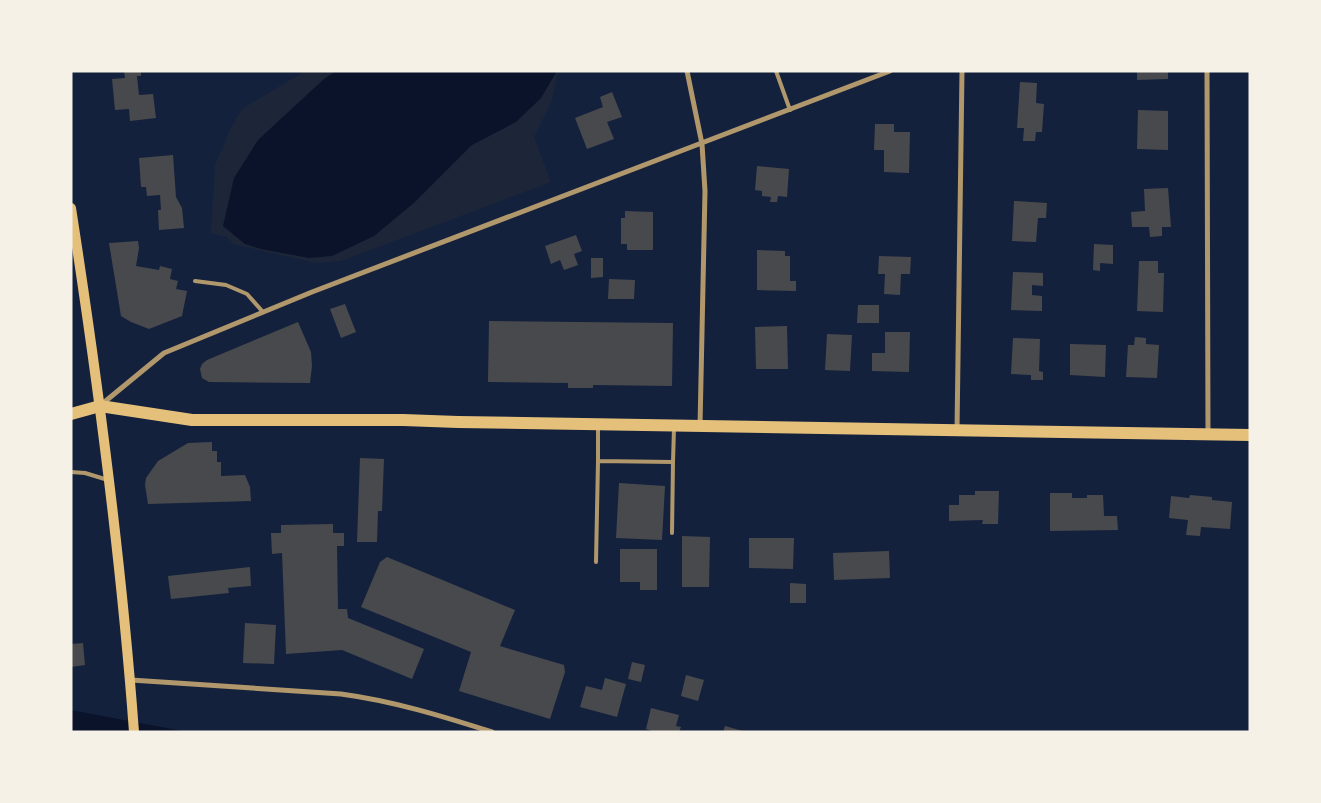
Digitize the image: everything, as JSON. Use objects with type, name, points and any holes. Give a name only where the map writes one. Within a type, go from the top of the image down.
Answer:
[{"type":"main road","points":[[71,208],[92,338],[131,680],[134,732]]},
{"type":"main road","points":[[71,414],[100,406],[192,420],[404,420],[1208,436],[1250,435]]},
{"type":"main road","points":[[1208,436],[1250,441]]},
{"type":"street","points":[[687,71],[702,144],[705,190],[700,426]]},
{"type":"street","points":[[100,406],[164,353],[312,292],[890,71]]},
{"type":"street","points":[[957,430],[962,71]]},
{"type":"street","points":[[1208,71],[1208,436]]},
{"type":"street","points":[[131,680],[375,698],[492,732]]},
{"type":"lane","points":[[776,71],[790,110]]},
{"type":"lane","points":[[195,281],[226,285],[247,294],[263,312]]},
{"type":"lane","points":[[596,562],[598,424]]},
{"type":"lane","points":[[672,533],[674,426]]},
{"type":"lane","points":[[598,461],[673,462]]},
{"type":"lane","points":[[71,472],[85,473],[109,481]]},
{"type":"shaded area","points":[[305,71],[558,71],[551,103],[534,137],[551,182],[341,261],[315,263],[233,244],[227,237],[211,233],[215,165],[231,128],[242,109]]},
{"type":"shaded area","points":[[336,71],[557,71],[541,98],[516,122],[472,145],[415,202],[374,236],[332,256],[309,258],[245,244],[223,226],[234,178],[258,140],[324,79]]},
{"type":"shaded area","points":[[71,710],[188,732],[71,732]]},
{"type":"building","points":[[124,71],[141,71],[141,76],[137,76],[139,95],[153,94],[156,118],[130,121],[129,109],[115,110],[112,79],[125,78]]},
{"type":"building","points":[[1137,71],[1168,71],[1168,79],[1137,80]]},
{"type":"building","points":[[1020,82],[1037,83],[1036,103],[1044,104],[1042,132],[1036,132],[1035,141],[1023,141],[1024,128],[1017,128]]},
{"type":"building","points":[[612,92],[622,117],[607,122],[614,139],[587,149],[575,118],[603,107],[600,97]]},
{"type":"building","points":[[1138,110],[1168,111],[1168,150],[1137,149]]},
{"type":"building","points":[[875,124],[894,124],[894,132],[910,132],[909,173],[884,172],[884,150],[874,150]]},
{"type":"building","points":[[173,155],[176,197],[182,208],[184,228],[159,230],[158,210],[161,210],[160,195],[147,196],[146,187],[141,187],[139,158]]},
{"type":"building","points":[[757,166],[789,169],[787,197],[778,196],[777,202],[770,202],[771,197],[762,196],[762,191],[755,190]]},
{"type":"building","points":[[1168,188],[1171,227],[1162,227],[1162,236],[1150,237],[1149,227],[1132,227],[1131,212],[1145,211],[1144,189]]},
{"type":"building","points":[[1014,201],[1047,203],[1046,218],[1038,218],[1036,242],[1012,241]]},
{"type":"building","points":[[625,211],[653,212],[653,250],[627,250],[627,244],[621,244],[621,218],[625,218]]},
{"type":"building","points":[[576,235],[582,251],[574,254],[578,265],[564,270],[560,260],[551,264],[545,246]]},
{"type":"building","points":[[138,241],[139,248],[136,266],[159,270],[160,266],[172,269],[170,279],[178,281],[176,289],[187,291],[182,316],[149,329],[121,316],[109,243]]},
{"type":"building","points":[[1094,244],[1113,245],[1113,264],[1100,263],[1100,271],[1093,270]]},
{"type":"building","points":[[757,250],[785,251],[785,256],[790,256],[790,281],[796,281],[796,291],[757,290]]},
{"type":"building","points":[[879,256],[911,257],[910,274],[901,274],[900,295],[884,294],[885,274],[878,274]]},
{"type":"building","points":[[591,258],[603,258],[603,277],[591,278]]},
{"type":"building","points":[[1139,261],[1158,261],[1158,273],[1164,273],[1163,312],[1137,311]]},
{"type":"building","points":[[1013,272],[1043,273],[1043,286],[1032,285],[1032,295],[1042,296],[1042,311],[1011,310]]},
{"type":"building","points":[[609,279],[635,280],[634,299],[608,299]]},
{"type":"building","points":[[345,304],[356,332],[341,338],[330,309]]},
{"type":"building","points":[[858,305],[879,305],[879,323],[857,323]]},
{"type":"building","points":[[489,321],[673,323],[672,386],[593,385],[593,388],[568,388],[568,383],[488,382]]},
{"type":"building","points":[[298,322],[311,352],[310,383],[209,382],[202,378],[200,369],[207,360]]},
{"type":"building","points":[[787,326],[788,369],[756,369],[755,327]]},
{"type":"building","points":[[885,332],[910,332],[909,372],[872,371],[872,353],[885,353]]},
{"type":"building","points":[[827,334],[852,335],[850,371],[825,370]]},
{"type":"building","points":[[1135,337],[1146,338],[1146,344],[1159,345],[1157,378],[1126,377],[1128,345],[1134,345]]},
{"type":"building","points":[[1013,338],[1040,339],[1039,371],[1043,372],[1043,380],[1031,380],[1031,375],[1011,374]]},
{"type":"building","points":[[1070,344],[1106,345],[1105,377],[1070,375]]},
{"type":"building","points":[[212,442],[212,451],[217,451],[217,462],[221,462],[221,476],[245,475],[250,487],[251,501],[148,504],[145,485],[146,478],[158,461],[188,443]]},
{"type":"building","points":[[360,458],[384,459],[382,511],[378,511],[377,542],[357,542]]},
{"type":"building","points":[[619,483],[665,486],[662,540],[616,538]]},
{"type":"building","points":[[975,491],[999,491],[998,524],[982,524],[983,520],[949,521],[949,505],[959,505],[959,495],[975,495]]},
{"type":"building","points":[[1050,493],[1072,493],[1072,498],[1087,498],[1087,495],[1103,495],[1104,516],[1117,516],[1118,530],[1050,531]]},
{"type":"building","points":[[1190,495],[1212,497],[1212,500],[1232,502],[1230,529],[1201,527],[1200,536],[1186,535],[1188,520],[1169,518],[1171,496],[1189,498]]},
{"type":"building","points":[[333,524],[333,533],[344,533],[344,546],[337,546],[338,609],[347,609],[348,618],[424,649],[412,679],[342,650],[286,654],[282,553],[272,554],[271,533],[281,533],[281,525]]},
{"type":"building","points":[[682,536],[710,537],[709,587],[682,587]]},
{"type":"building","points":[[749,538],[794,538],[793,569],[749,568]]},
{"type":"building","points":[[620,549],[657,549],[657,590],[640,590],[640,582],[620,582]]},
{"type":"building","points":[[889,551],[890,578],[834,580],[833,553]]},
{"type":"building","points":[[387,557],[515,610],[500,646],[564,665],[565,672],[550,719],[459,691],[471,652],[361,607],[380,562]]},
{"type":"building","points":[[250,567],[251,586],[228,588],[229,593],[171,599],[168,576]]},
{"type":"building","points":[[790,583],[806,584],[806,603],[790,603]]},
{"type":"building","points":[[245,623],[276,625],[274,664],[243,663]]},
{"type":"building","points":[[83,643],[85,665],[71,667],[71,644]]},
{"type":"building","points":[[632,662],[645,665],[641,682],[628,679]]},
{"type":"building","points":[[686,675],[704,680],[698,701],[681,696]]},
{"type":"building","points":[[605,678],[626,684],[617,717],[580,707],[586,686],[602,690]]},
{"type":"building","points":[[651,708],[679,715],[676,726],[681,727],[679,732],[655,732],[646,729]]},
{"type":"building","points":[[725,726],[743,731],[743,732],[723,732]]}]
